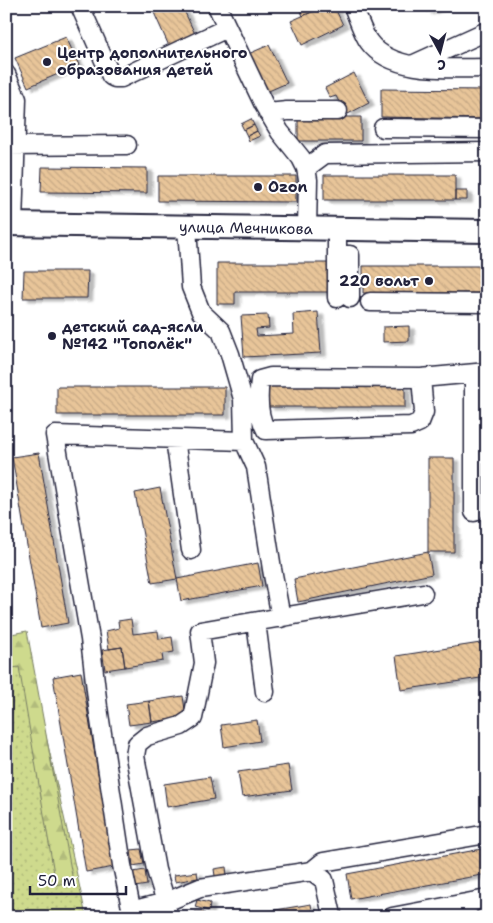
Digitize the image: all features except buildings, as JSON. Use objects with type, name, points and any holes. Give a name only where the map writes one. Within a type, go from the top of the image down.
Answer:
[{"type":"main road","name":"улица Мечникова","points":[[10,224],[487,231]]},
{"type":"street","points":[[80,6],[111,76],[116,78],[121,78],[227,28]]},
{"type":"street","points":[[217,6],[268,113],[280,132],[301,158],[306,168],[308,180],[307,229]]},
{"type":"street","points":[[353,6],[368,41],[380,54],[392,61],[428,68],[487,68]]},
{"type":"street","points":[[412,65],[487,30]]},
{"type":"street","points":[[6,74],[17,99],[11,146],[10,224]]},
{"type":"street","points":[[268,113],[338,111]]},
{"type":"street","points":[[383,128],[487,129]]},
{"type":"street","points":[[11,146],[127,145]]},
{"type":"street","points":[[306,168],[325,154],[487,152]]},
{"type":"street","points":[[187,227],[191,286],[201,312],[221,331],[243,399],[244,441],[256,467],[281,618]]},
{"type":"street","points":[[337,229],[337,255],[343,298]]},
{"type":"street","points":[[370,302],[487,303]]},
{"type":"street","points":[[421,378],[424,412],[420,422],[411,426],[266,430],[262,422],[258,390],[260,380],[271,376],[421,378],[480,373],[474,512]]},
{"type":"street","points":[[244,441],[55,435],[90,639],[99,716],[122,865],[132,914],[167,910],[200,888],[312,871],[323,862],[487,834]]},
{"type":"street","points":[[175,439],[190,550]]},
{"type":"street","points":[[167,910],[156,870],[135,756],[137,744],[147,736],[181,726],[193,718],[204,663],[200,631],[423,593]]},
{"type":"street","points":[[256,622],[264,692]]},
{"type":"street","points":[[312,871],[324,880],[333,917]]},
{"type":"street","points":[[392,917],[467,910],[487,899]]},
{"type":"green space","points":[[27,631],[73,881],[56,885],[19,667],[6,669],[6,635]]},
{"type":"green space","points":[[29,660],[86,917],[6,917],[6,664]]},
{"type":"place","name":"Центр дополнительного образования детей","points":[[47,62]]},
{"type":"place","name":"Ozon","points":[[258,187]]},
{"type":"place","name":"220 вольт","points":[[429,281]]},
{"type":"place","name":"детский сад-ясли №142 \"Тополёк\"","points":[[52,336]]}]
